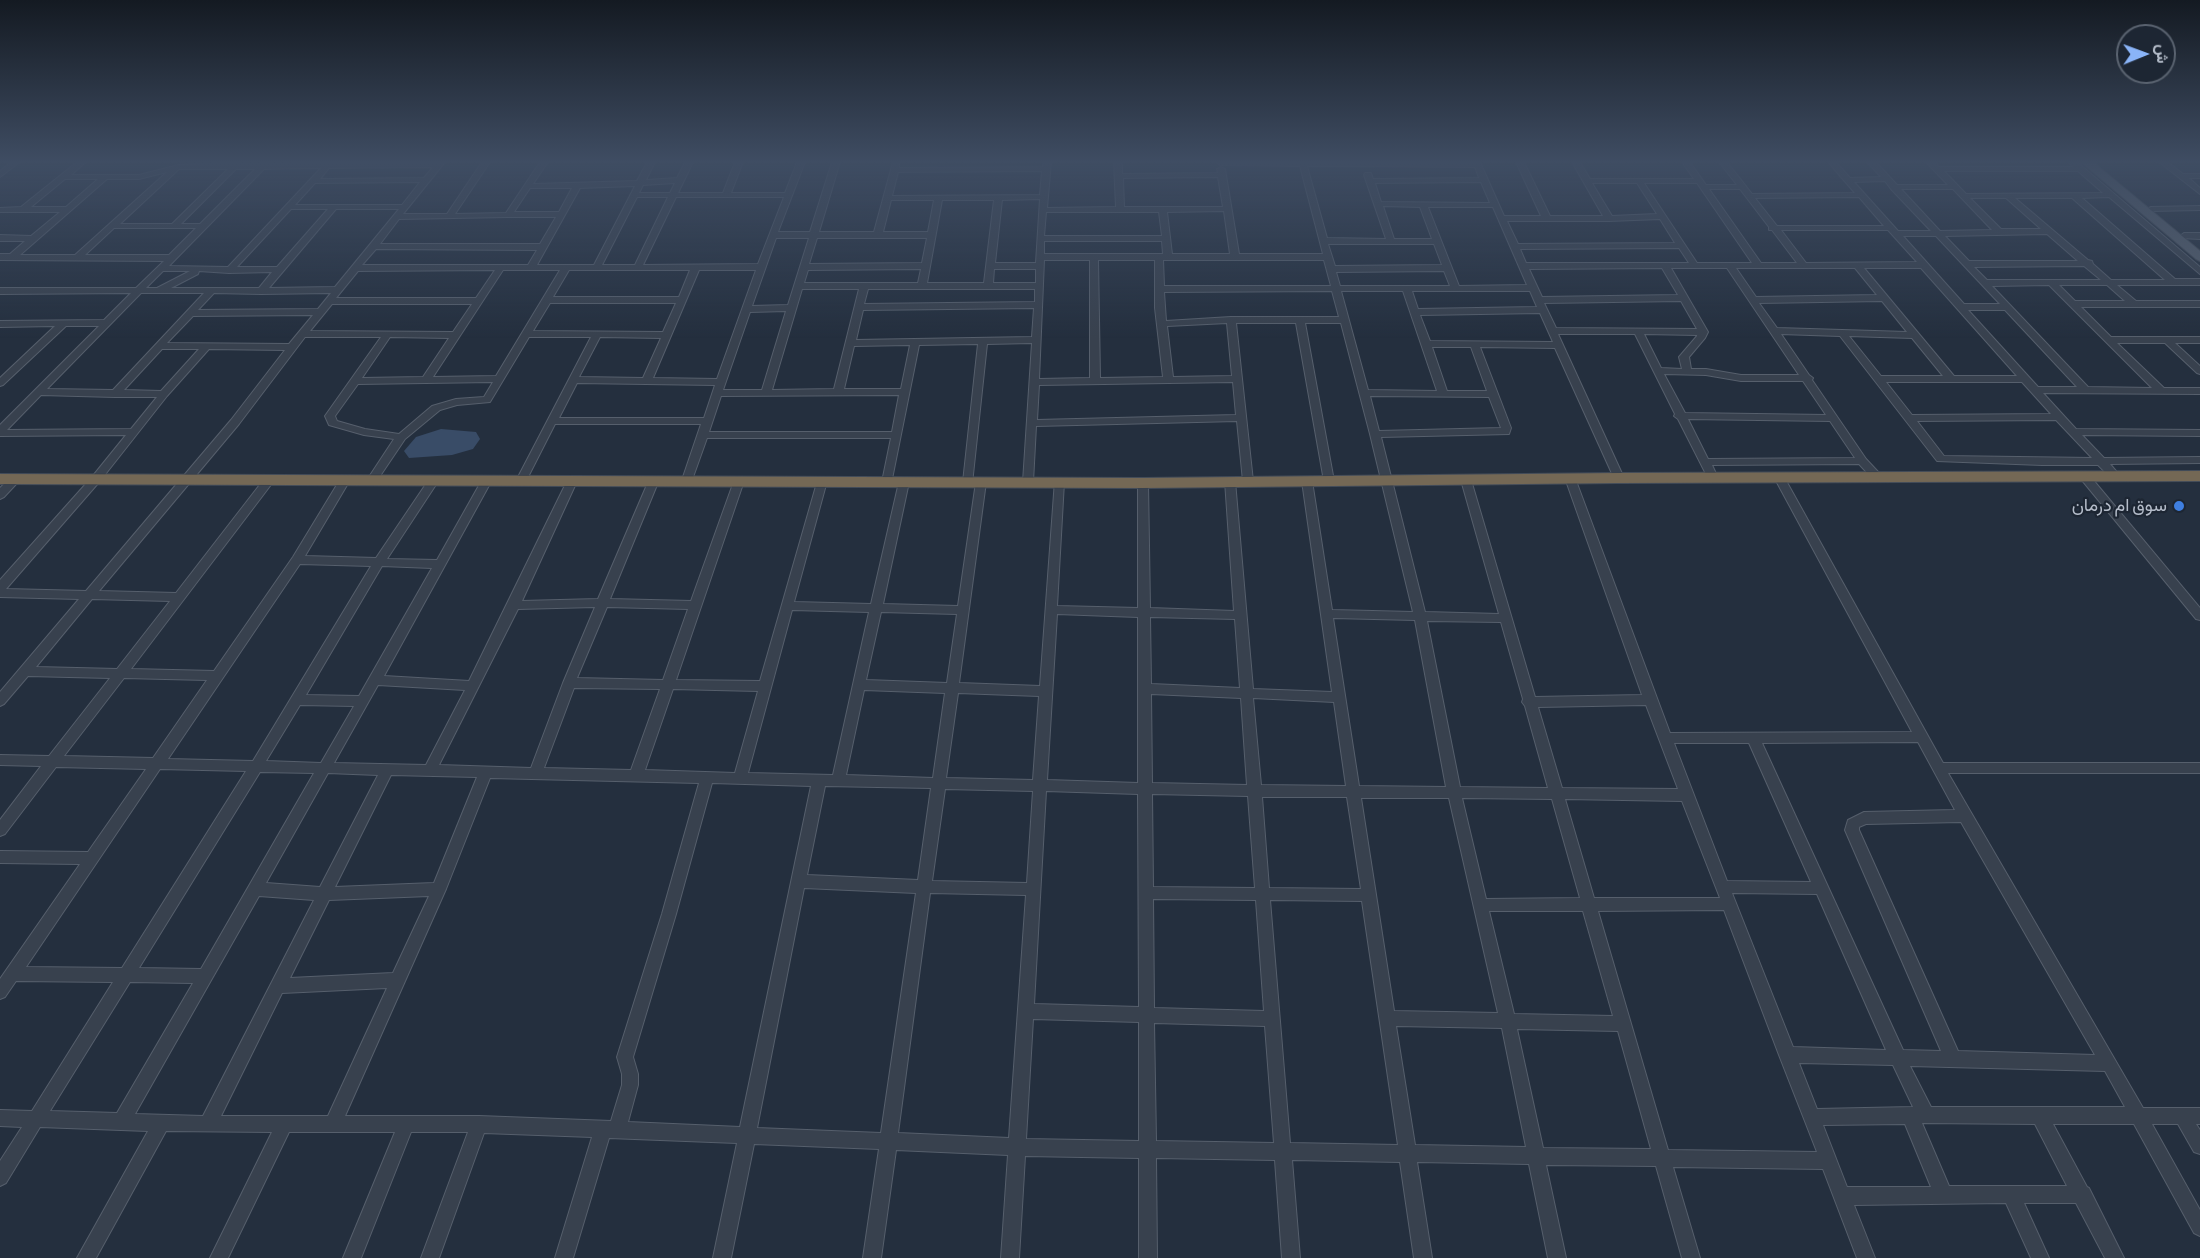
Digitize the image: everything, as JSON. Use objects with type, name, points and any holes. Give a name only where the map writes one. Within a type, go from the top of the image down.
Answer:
[{"type":"highway","points":[[7,479],[522,479],[1143,483],[1570,478],[2200,476]]},
{"type":"main road","points":[[2156,221],[2200,257]]},
{"type":"main road","points":[[2165,221],[2200,250]]},
{"type":"street","points":[[4,258],[34,239],[54,221]]},
{"type":"street","points":[[77,258],[118,221]]},
{"type":"street","points":[[174,226],[179,221]]},
{"type":"street","points":[[0,432],[37,392],[209,221]]},
{"type":"street","points":[[229,270],[276,221]]},
{"type":"street","points":[[261,291],[322,221]]},
{"type":"street","points":[[0,701],[235,422],[292,347],[394,221]]},
{"type":"street","points":[[531,268],[558,221]]},
{"type":"street","points":[[597,267],[621,221]]},
{"type":"street","points":[[638,267],[660,221]]},
{"type":"street","points":[[687,480],[778,221]]},
{"type":"street","points":[[766,393],[818,221]]},
{"type":"street","points":[[878,235],[881,221]]},
{"type":"street","points":[[922,286],[935,221]]},
{"type":"street","points":[[988,286],[995,221]]},
{"type":"street","points":[[1028,482],[1040,286],[1041,221]]},
{"type":"street","points":[[1164,221],[1165,238],[1160,289],[1168,380]]},
{"type":"street","points":[[1229,221],[1235,257]]},
{"type":"street","points":[[1319,221],[1420,617],[1454,792],[1508,1021],[1557,1258]]},
{"type":"street","points":[[1384,221],[1391,242]]},
{"type":"street","points":[[1429,221],[1456,289]]},
{"type":"street","points":[[1502,221],[1619,478]]},
{"type":"street","points":[[1665,221],[1695,266]]},
{"type":"street","points":[[1727,221],[1759,266]]},
{"type":"street","points":[[1767,221],[1803,265]]},
{"type":"street","points":[[1884,221],[2059,417],[2116,477]]},
{"type":"street","points":[[1925,221],[2086,391]]},
{"type":"street","points":[[1988,221],[1998,231]]},
{"type":"street","points":[[2038,221],[2134,304]]},
{"type":"street","points":[[2103,221],[2174,283]]},
{"type":"street","points":[[2141,221],[2200,271]]},
{"type":"street","points":[[112,226],[204,226]]},
{"type":"street","points":[[1772,228],[1936,233],[2050,231]]},
{"type":"street","points":[[773,236],[932,235]]},
{"type":"street","points":[[2184,236],[2200,236]]},
{"type":"street","points":[[0,238],[34,239]]},
{"type":"street","points":[[1040,238],[1165,238]]},
{"type":"street","points":[[1325,241],[1437,242]]},
{"type":"street","points":[[1514,247],[1681,245]]},
{"type":"street","points":[[374,246],[542,247]]},
{"type":"street","points":[[990,266],[1094,258],[1329,256]]},
{"type":"street","points":[[4,258],[172,258]]},
{"type":"street","points":[[1094,258],[1095,381]]},
{"type":"street","points":[[1966,264],[2089,263]]},
{"type":"street","points":[[1522,266],[1925,265]]},
{"type":"street","points":[[805,267],[925,266]]},
{"type":"street","points":[[1730,266],[1808,378],[1862,461],[1877,477]]},
{"type":"street","points":[[1858,266],[1950,378]]},
{"type":"street","points":[[426,380],[501,267]]},
{"type":"street","points":[[646,381],[696,267]]},
{"type":"street","points":[[356,268],[761,267]]},
{"type":"street","points":[[1666,267],[1700,322],[1702,336],[1685,355],[1687,371]]},
{"type":"street","points":[[162,268],[280,270]]},
{"type":"street","points":[[372,480],[401,437],[433,409],[456,402],[487,400],[566,268]]},
{"type":"street","points":[[1332,269],[1447,268]]},
{"type":"street","points":[[158,291],[202,269]]},
{"type":"street","points":[[1984,283],[2200,282]]},
{"type":"street","points":[[2052,283],[2161,391]]},
{"type":"street","points":[[800,286],[1040,286]]},
{"type":"street","points":[[838,393],[864,286]]},
{"type":"street","points":[[1160,289],[1532,288]]},
{"type":"street","points":[[1407,289],[1443,394]]},
{"type":"street","points":[[0,291],[338,290]]},
{"type":"street","points":[[115,394],[210,291]]},
{"type":"street","points":[[1538,300],[1685,298]]},
{"type":"street","points":[[1754,300],[1885,298]]},
{"type":"street","points":[[546,300],[681,300]]},
{"type":"street","points":[[329,301],[479,301]]},
{"type":"street","points":[[2073,304],[2200,304]]},
{"type":"street","points":[[859,307],[1038,305]]},
{"type":"street","points":[[1962,307],[2007,307]]},
{"type":"street","points":[[746,309],[793,308]]},
{"type":"street","points":[[1414,312],[1542,310]]},
{"type":"street","points":[[190,313],[320,312]]},
{"type":"street","points":[[1162,324],[1231,320],[1345,320]]},
{"type":"street","points":[[1231,320],[1248,482]]},
{"type":"street","points":[[1300,320],[1329,481]]},
{"type":"street","points":[[0,383],[64,323]]},
{"type":"street","points":[[0,324],[107,323]]},
{"type":"street","points":[[1551,331],[1702,332]]},
{"type":"street","points":[[1776,331],[1912,334]]},
{"type":"street","points":[[1638,332],[1679,416],[1713,478]]},
{"type":"street","points":[[303,334],[457,334]]},
{"type":"street","points":[[388,334],[330,416],[330,422],[364,432],[401,437]]},
{"type":"street","points":[[526,334],[666,335]]},
{"type":"street","points":[[522,479],[597,334]]},
{"type":"street","points":[[1843,334],[1938,457],[1956,460],[2200,460]]},
{"type":"street","points":[[872,1258],[890,1142],[962,610],[974,482],[983,340]]},
{"type":"street","points":[[851,343],[1036,340]]},
{"type":"street","points":[[2109,340],[2200,340]]},
{"type":"street","points":[[2167,340],[2200,371]]},
{"type":"street","points":[[887,482],[915,342]]},
{"type":"street","points":[[1425,344],[1558,345]]},
{"type":"street","points":[[1375,434],[1502,433],[1506,428],[1474,344]]},
{"type":"street","points":[[159,346],[292,347]]},
{"type":"street","points":[[0,588],[96,479],[164,394],[207,346]]},
{"type":"street","points":[[1659,371],[1687,371],[1741,378],[1808,378]]},
{"type":"street","points":[[354,381],[501,379]]},
{"type":"street","points":[[1033,382],[1237,379]]},
{"type":"street","points":[[1878,379],[2026,379]]},
{"type":"street","points":[[573,380],[721,382]]},
{"type":"street","points":[[2036,390],[2200,391]]},
{"type":"street","points":[[37,392],[164,394]]},
{"type":"street","points":[[716,393],[904,392]]},
{"type":"street","points":[[1364,393],[1493,394]]},
{"type":"street","points":[[1679,416],[1833,418]]},
{"type":"street","points":[[1909,418],[2059,417]]},
{"type":"street","points":[[1031,423],[1241,418]]},
{"type":"street","points":[[553,421],[707,421]]},
{"type":"street","points":[[0,432],[134,432]]},
{"type":"street","points":[[2073,432],[2200,432]]},
{"type":"street","points":[[703,435],[895,435]]},
{"type":"street","points":[[1956,460],[1970,478]]},
{"type":"street","points":[[1704,462],[1862,461]]},
{"type":"street","points":[[1779,477],[1965,816],[2109,1063],[2200,1227]]},
{"type":"street","points":[[2085,477],[2200,616]]},
{"type":"street","points":[[1570,478],[1651,700],[1866,1258]]},
{"type":"street","points":[[0,495],[7,479]]},
{"type":"street","points":[[0,830],[269,480]]},
{"type":"street","points":[[0,992],[297,560],[345,480]]},
{"type":"street","points":[[0,1177],[256,767],[379,562],[434,480]]},
{"type":"street","points":[[121,1122],[487,480]]},
{"type":"street","points":[[430,771],[514,605],[573,480]]},
{"type":"street","points":[[536,773],[569,683],[654,480]]},
{"type":"street","points":[[1466,480],[1528,702],[1691,1258]]},
{"type":"street","points":[[636,776],[739,481]]},
{"type":"street","points":[[740,778],[822,481]]},
{"type":"street","points":[[1307,481],[1329,614],[1339,697],[1423,1258]]},
{"type":"street","points":[[838,781],[904,482]]},
{"type":"street","points":[[1010,1258],[1045,691],[1053,610],[1059,482]]},
{"type":"street","points":[[1230,482],[1291,1258]]},
{"type":"street","points":[[1143,483],[1148,1258]]},
{"type":"street","points":[[297,560],[439,564]]},
{"type":"street","points":[[0,593],[177,597]]},
{"type":"street","points":[[514,605],[603,603],[694,605]]},
{"type":"street","points":[[788,606],[962,610]]},
{"type":"street","points":[[1053,610],[1241,615]]},
{"type":"street","points":[[1329,614],[1505,618]]},
{"type":"street","points":[[25,672],[217,676]]},
{"type":"street","points":[[375,680],[473,686]]},
{"type":"street","points":[[569,683],[764,686]]},
{"type":"street","points":[[860,685],[1045,691]]},
{"type":"street","points":[[1144,689],[1339,697]]},
{"type":"street","points":[[296,700],[363,701]]},
{"type":"street","points":[[1528,702],[1651,700]]},
{"type":"street","points":[[1666,738],[1922,738]]},
{"type":"street","points":[[1753,738],[1898,1058],[1944,1196]]},
{"type":"street","points":[[0,760],[1255,791],[1688,795]]},
{"type":"street","points":[[1939,768],[2200,768]]},
{"type":"street","points":[[208,1124],[387,770]]},
{"type":"street","points":[[333,1123],[439,889],[486,772]]},
{"type":"street","points":[[564,1258],[610,1130],[630,1085],[630,1074],[625,1057],[669,914],[707,778]]},
{"type":"street","points":[[722,1258],[819,780]]},
{"type":"street","points":[[1953,1059],[1852,830],[1853,824],[1864,818],[1965,816]]},
{"type":"street","points":[[0,857],[92,858]]},
{"type":"street","points":[[799,881],[1033,889]]},
{"type":"street","points":[[1722,887],[1821,888]]},
{"type":"street","points":[[255,890],[326,894],[439,889]]},
{"type":"street","points":[[1146,893],[1368,895]]},
{"type":"street","points":[[1481,904],[1729,904]]},
{"type":"street","points":[[12,974],[205,976]]},
{"type":"street","points":[[279,986],[398,980]]},
{"type":"street","points":[[1025,1011],[1273,1019]]},
{"type":"street","points":[[1386,1018],[1623,1024]]},
{"type":"street","points":[[1786,1055],[2109,1063]]},
{"type":"street","points":[[2040,1116],[2115,1258]]},
{"type":"street","points":[[2182,1116],[2200,1146]]},
{"type":"street","points":[[1811,1117],[2200,1116]]},
{"type":"street","points":[[0,1118],[284,1125],[479,1124],[1018,1147],[1828,1161]]},
{"type":"street","points":[[86,1258],[161,1123]]},
{"type":"street","points":[[430,1258],[479,1124]]},
{"type":"street","points":[[219,1258],[284,1125]]},
{"type":"street","points":[[352,1258],[406,1125]]},
{"type":"street","points":[[1843,1196],[2083,1194]]},
{"type":"street","points":[[2012,1195],[2040,1258]]},
{"type":"water","points":[[441,429],[476,432],[480,439],[473,449],[452,455],[409,458],[404,451],[416,437]]},
{"type":"place","name":"سوق ام درمان","points":[[2179,506]]}]
